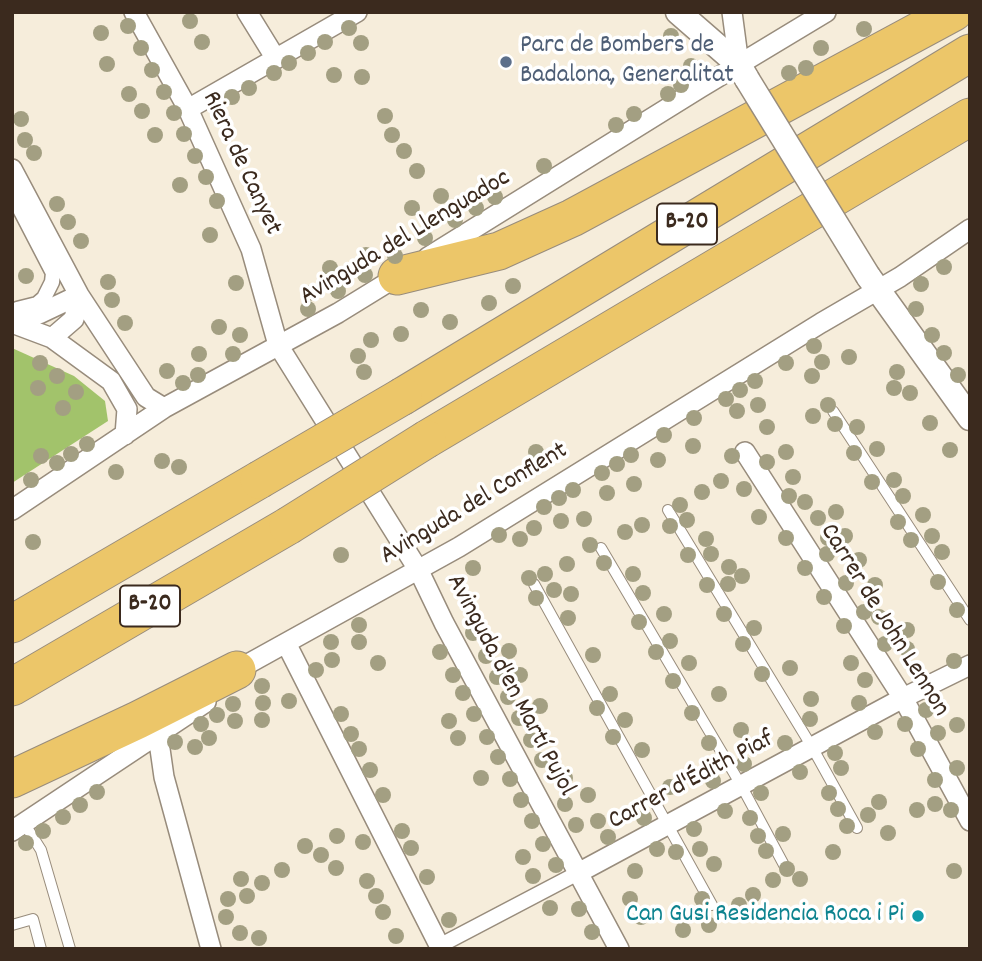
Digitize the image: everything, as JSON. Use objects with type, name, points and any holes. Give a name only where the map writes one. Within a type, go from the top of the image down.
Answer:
[{"type":"highway","points":[[397,276],[499,251],[572,218],[954,12]]},
{"type":"highway","name":"B-20","points":[[12,624],[403,396],[970,52]]},
{"type":"highway","name":"B-20","points":[[12,687],[288,526],[427,439],[970,117]]},
{"type":"highway","points":[[12,779],[237,670]]},
{"type":"street","name":"Riera de Canyet","points":[[134,12],[188,109],[251,249],[278,345]]},
{"type":"street","points":[[247,12],[276,59]]},
{"type":"street","points":[[678,12],[743,72],[872,283],[970,418]]},
{"type":"street","points":[[732,12],[743,72]]},
{"type":"street","name":"Avinguda del Llenguadoc","points":[[12,510],[164,408],[338,313],[743,72],[827,12]]},
{"type":"street","points":[[188,109],[349,14]]},
{"type":"street","points":[[12,169],[79,295],[146,397],[164,408]]},
{"type":"street","points":[[12,194],[52,273],[52,282],[44,298],[26,308],[12,308]]},
{"type":"street","name":"Avinguda del Conflent","points":[[18,827],[203,705],[237,670],[419,571],[872,283],[900,277],[970,229]]},
{"type":"street","points":[[12,316],[39,314],[79,295]]},
{"type":"street","points":[[52,338],[74,319],[79,295]]},
{"type":"street","points":[[12,323],[52,338],[111,382],[127,409],[125,435]]},
{"type":"street","name":"Avinguda d'en Martí Pujol","points":[[278,345],[419,571],[444,623],[620,949]]},
{"type":"street","name":"Carrer de John Lennon","points":[[745,452],[903,698],[970,821]]},
{"type":"street","points":[[286,643],[440,947]]},
{"type":"street","name":"Carrer d'Édith Piaf","points":[[440,947],[903,698],[970,665]]},
{"type":"street","points":[[158,735],[164,777],[211,949]]},
{"type":"lane","points":[[833,411],[970,620]]},
{"type":"lane","points":[[668,510],[812,747],[857,828]]},
{"type":"lane","points":[[601,548],[741,785],[784,865]]},
{"type":"lane","points":[[534,584],[712,905]]},
{"type":"lane","points":[[18,827],[41,850],[70,949]]},
{"type":"lane","points":[[12,925],[33,919],[41,949]]},
{"type":"green space","points":[[12,348],[74,376],[105,401],[108,421],[12,483]]},
{"type":"place","name":"Parc de Bombers de Badalona, Generalitat","points":[[506,62]]},
{"type":"place","name":"Can Gusi Residencia Roca i Pi","points":[[918,916]]}]
